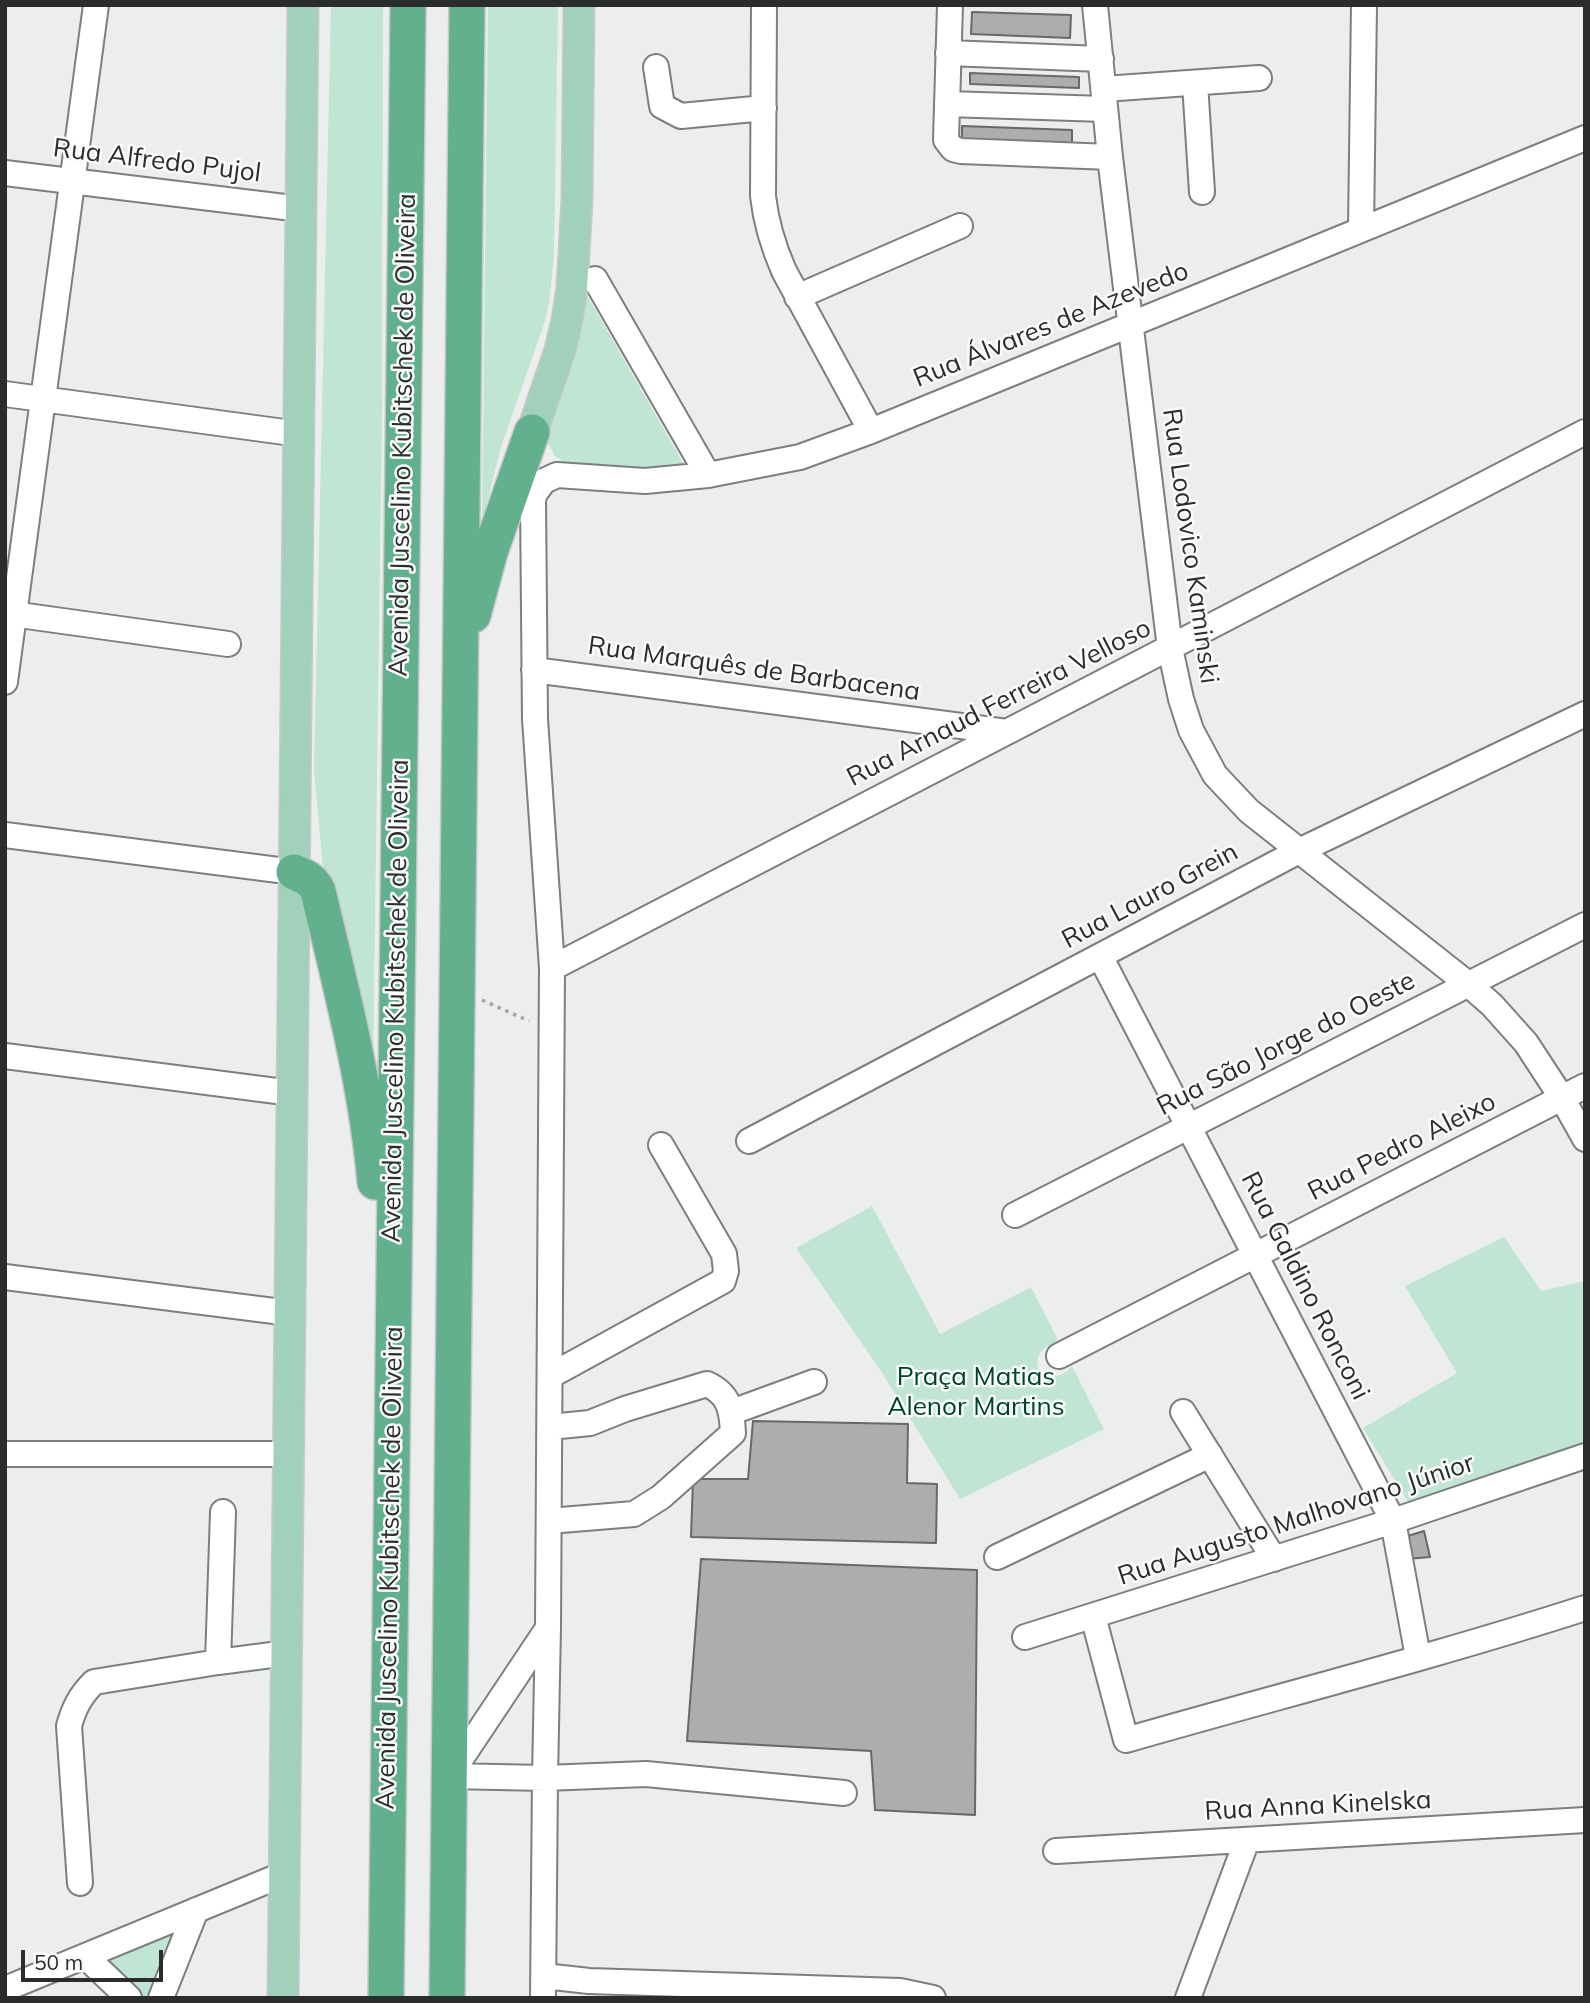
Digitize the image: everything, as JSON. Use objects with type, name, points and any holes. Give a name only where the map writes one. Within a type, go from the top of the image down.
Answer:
[{"type":"highway","name":"Avenida Juscelino Kubitschek de Oliveira","points":[[386,1998],[408,15]]},
{"type":"highway","points":[[447,1998],[467,22]]},
{"type":"highway","points":[[460,673],[484,571],[532,432]]},
{"type":"highway","points":[[295,872],[308,878],[318,891],[360,1074],[372,1154],[392,1370]]},
{"type":"main road","points":[[283,1998],[303,5]]},
{"type":"main road","points":[[532,432],[560,350],[572,288],[578,200],[579,5]]},
{"type":"street","points":[[5,682],[10,613],[86,106],[96,5]]},
{"type":"street","points":[[764,5],[763,196],[772,246],[871,431]]},
{"type":"street","points":[[950,5],[946,140],[953,149],[1110,157]]},
{"type":"street","name":"Rua Lodovico Kaminski","points":[[1096,5],[1110,157],[1170,648],[1181,699],[1202,753],[1215,775],[1249,811],[1492,1005],[1527,1043],[1585,1139]]},
{"type":"street","points":[[1362,229],[1364,5]]},
{"type":"street","points":[[948,53],[1101,59]]},
{"type":"street","points":[[656,67],[662,106],[681,116],[764,108]]},
{"type":"street","points":[[947,104],[991,105],[1105,99],[1195,83],[1259,78]]},
{"type":"street","points":[[1195,83],[1202,192]]},
{"type":"street","name":"Rua Álvares de Azevedo","points":[[534,670],[533,500],[544,481],[557,475],[645,481],[708,475],[800,457],[871,431],[1585,138]]},
{"type":"street","name":"Rua Alfredo Pujol","points":[[5,173],[301,209]]},
{"type":"street","points":[[797,297],[960,226]]},
{"type":"street","points":[[595,279],[708,475]]},
{"type":"street","points":[[5,394],[299,434]]},
{"type":"street","name":"Rua Arnaud Ferreira Velloso","points":[[552,968],[1585,432]]},
{"type":"street","points":[[10,613],[228,644]]},
{"type":"street","points":[[534,670],[552,968],[543,1987],[589,1981],[900,1991],[933,1998]]},
{"type":"street","name":"Rua Marquês de Barbacena","points":[[534,670],[1007,732]]},
{"type":"street","name":"Rua Lauro Grein","points":[[749,1141],[1299,851],[1585,713]]},
{"type":"street","points":[[5,835],[295,872]]},
{"type":"street","name":"Rua São Jorge do Oeste","points":[[1014,1215],[1585,925]]},
{"type":"street","name":"Rua Galdino Ronconi","points":[[1100,956],[1392,1521],[1419,1657]]},
{"type":"street","points":[[5,1056],[292,1093]]},
{"type":"street","name":"Rua Pedro Aleixo","points":[[1059,1356],[1585,1086]]},
{"type":"street","points":[[550,1376],[723,1281],[726,1271],[724,1254],[661,1144]]},
{"type":"street","points":[[5,1277],[290,1313]]},
{"type":"street","points":[[732,1412],[814,1382]]},
{"type":"street","points":[[549,1521],[634,1514],[662,1497],[733,1433],[732,1412],[719,1390],[707,1384],[625,1409],[590,1423],[550,1427]]},
{"type":"street","points":[[1183,1412],[1275,1559]]},
{"type":"street","points":[[5,1454],[289,1454]]},
{"type":"street","points":[[997,1557],[1210,1455]]},
{"type":"street","name":"Rua Augusto Malhovano Júnior","points":[[1025,1637],[1275,1559],[1585,1456]]},
{"type":"street","points":[[218,1662],[223,1512]]},
{"type":"street","points":[[1093,1616],[1126,1740],[1499,1636],[1585,1608]]},
{"type":"street","points":[[449,1776],[548,1627]]},
{"type":"street","points":[[80,1883],[69,1726],[81,1694],[94,1682],[287,1653]]},
{"type":"street","points":[[449,1776],[545,1778],[646,1774],[844,1793]]},
{"type":"street","name":"Rua Anna Kinelska","points":[[1056,1851],[1585,1820]]},
{"type":"street","points":[[1188,1998],[1247,1840]]},
{"type":"street","points":[[5,1990],[284,1874]]},
{"type":"street","points":[[161,1998],[196,1910]]},
{"type":"street","points":[[85,1956],[129,1998]]},
{"type":"path","points":[[457,990],[552,1030]]},
{"type":"green space","points":[[331,5],[383,5],[382,412],[373,1070],[324,879],[314,770]]},
{"type":"green space","points":[[488,5],[558,5],[554,256],[549,303],[501,447],[482,522]]},
{"type":"green space","points":[[584,290],[686,468],[656,471],[567,464],[555,456],[548,443],[546,421]]},
{"type":"green space","name":"Praça Matias Alenor Martins","points":[[872,1206],[940,1334],[1031,1287],[1058,1340],[1040,1353],[1038,1368],[1046,1376],[1053,1376],[1066,1372],[1072,1366],[1104,1429],[960,1499],[881,1371],[796,1248]]},
{"type":"green space","points":[[1504,1237],[1541,1291],[1585,1281],[1585,1442],[1410,1505],[1363,1428],[1457,1373],[1405,1286]]},
{"type":"green space","points":[[181,1928],[153,1998],[140,1998],[100,1962]]},
{"type":"building","points":[[972,12],[1071,15],[1070,38],[971,34]]},
{"type":"building","points":[[970,73],[1079,77],[1079,88],[970,84]]},
{"type":"building","points":[[962,126],[1072,130],[1072,143],[962,139]]},
{"type":"building","points":[[753,1421],[908,1424],[907,1483],[937,1484],[936,1543],[691,1537],[693,1479],[748,1479]]},
{"type":"building","points":[[1424,1531],[1430,1557],[1407,1559],[1401,1538]]},
{"type":"building","points":[[701,1559],[977,1570],[975,1815],[875,1810],[871,1751],[687,1741]]}]
